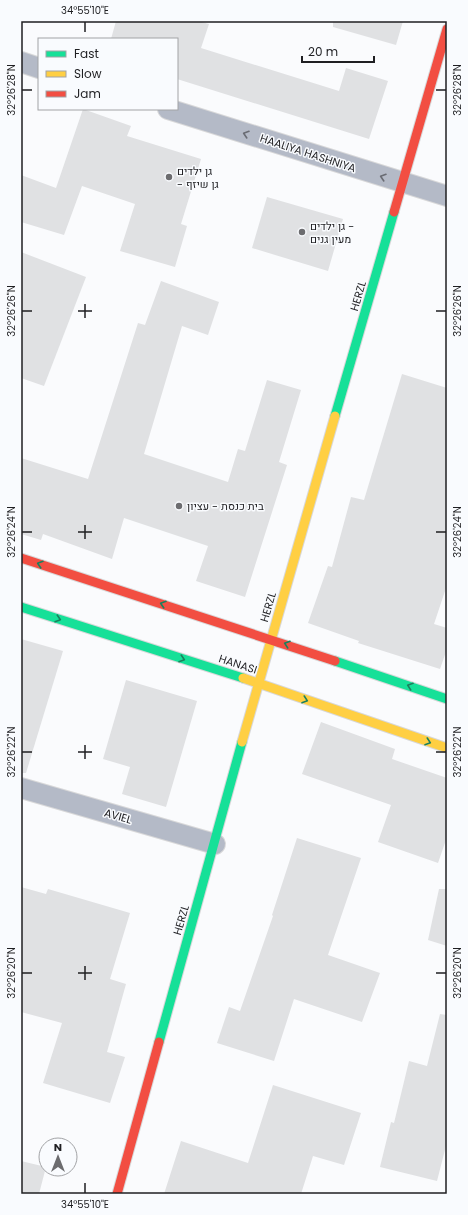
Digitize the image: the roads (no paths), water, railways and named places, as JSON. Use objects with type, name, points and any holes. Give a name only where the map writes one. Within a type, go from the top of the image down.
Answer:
[{"type":"street","name":"HERZL","points":[[116,1194],[215,844],[258,684],[447,29]]},
{"type":"street","points":[[21,62],[38,68]]},
{"type":"street","name":"HAALIYA HASHNIYA","points":[[171,110],[403,184],[447,196]]},
{"type":"street","points":[[21,558],[272,639],[447,699]]},
{"type":"street","name":"HANASI","points":[[21,607],[258,684],[447,748]]},
{"type":"street","name":"AVIEL","points":[[21,788],[215,844]]},
{"type":"place","name":"גן ילדים - גן שיזף","points":[[169,177]]},
{"type":"place","name":"גן ילדים - מעין גנים","points":[[302,232]]},
{"type":"place","name":"בית כנסת - עציון","points":[[179,506]]}]
